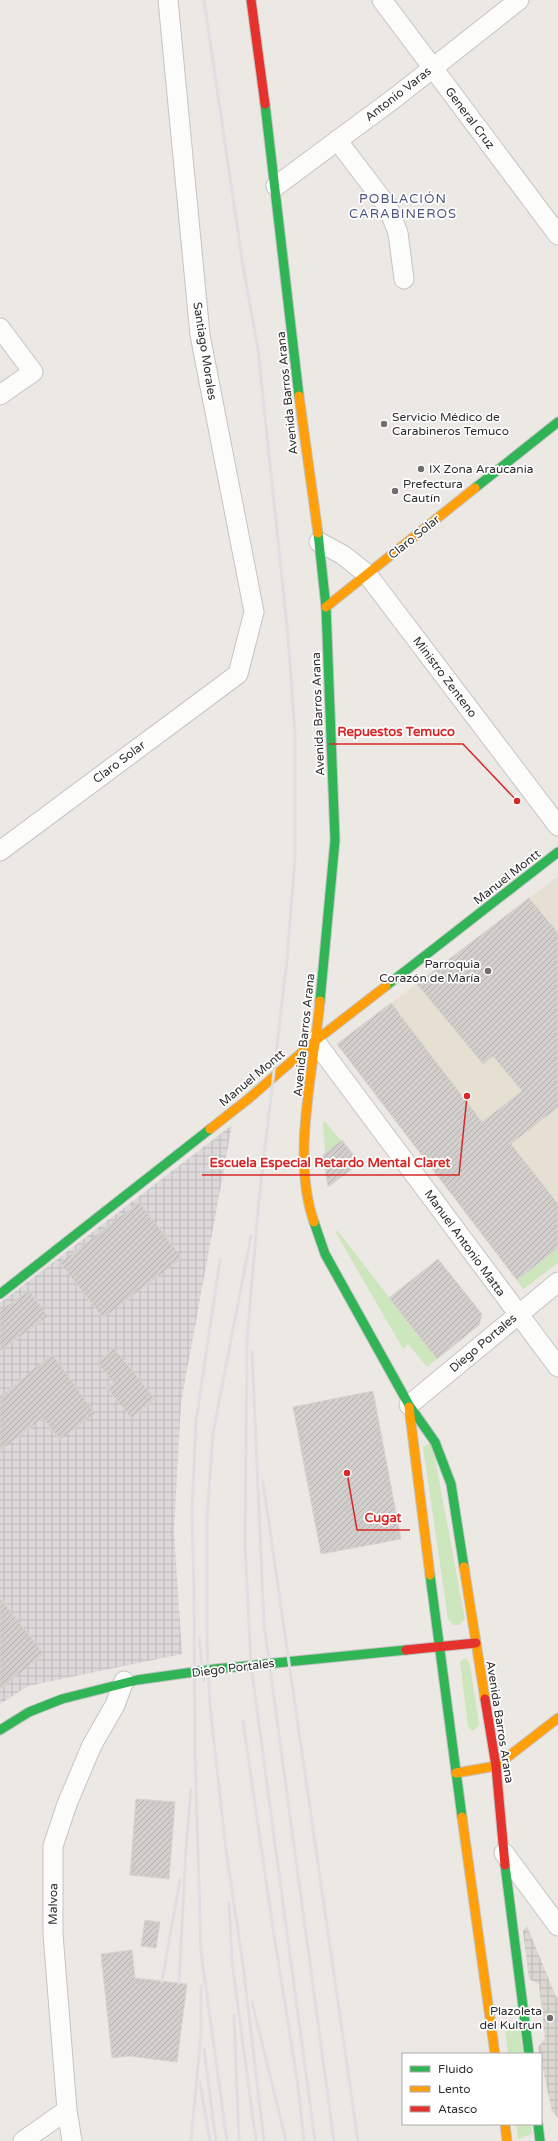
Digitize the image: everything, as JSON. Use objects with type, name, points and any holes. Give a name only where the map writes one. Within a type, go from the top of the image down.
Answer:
[{"type":"main road","name":"Avenida Barros Arana","points":[[251,0],[276,186],[304,443],[319,542],[326,607],[335,840],[303,1165],[309,1208],[325,1254],[408,1405],[435,1442],[451,1484],[496,1766],[504,1853],[529,2053]]},
{"type":"main road","name":"Claro Solar","points":[[326,607],[558,422]]},
{"type":"main road","name":"Manuel Montt","points":[[0,1294],[247,1100],[315,1041],[558,852]]},
{"type":"main road","name":"Avenida Barros Arana","points":[[408,1405],[438,1647],[495,2053]]},
{"type":"main road","name":"Diego Portales","points":[[0,1730],[31,1710],[49,1703],[124,1681],[251,1664],[476,1643]]},
{"type":"main road","points":[[456,1773],[496,1766],[558,1718]]},
{"type":"main road","points":[[505,2125],[507,2141]]},
{"type":"main road","points":[[538,2125],[540,2141]]},
{"type":"street","name":"Santiago Morales","points":[[168,0],[200,335],[254,612],[238,674]]},
{"type":"street","name":"General Cruz","points":[[382,0],[558,235]]},
{"type":"street","name":"Antonio Varas","points":[[276,186],[519,0]]},
{"type":"street","points":[[338,140],[388,207],[398,233],[404,279]]},
{"type":"street","points":[[0,328],[33,372],[0,395]]},
{"type":"street","name":"Ministro Zenteno","points":[[319,542],[343,555],[368,574],[558,826]]},
{"type":"street","name":"Claro Solar","points":[[0,851],[238,674]]},
{"type":"street","name":"Manuel Antonio Matta","points":[[315,1041],[558,1367]]},
{"type":"street","name":"Diego Portales","points":[[408,1405],[517,1314],[558,1282]]},
{"type":"street","name":"Malvoa","points":[[72,2141],[67,2110],[52,1934],[54,1846],[67,1804],[92,1745],[115,1705],[124,1681]]},
{"type":"street","points":[[504,1853],[558,1926]]},
{"type":"street","points":[[23,2141],[67,2110]]},
{"type":"shaded area","points":[[558,876],[558,1263],[523,1289],[337,1044]]},
{"type":"shaded area","points":[[232,1125],[181,1403],[174,1531],[182,1654],[28,1686],[0,1704],[0,1303]]},
{"type":"shaded area","name":"Plazoleta del Kultrun","points":[[527,1926],[556,1997],[558,1997],[558,2118],[552,2111],[542,2065],[542,2053],[539,2053],[538,2047],[545,2039],[539,1984],[529,1979],[523,1931]]},
{"type":"green space","points":[[325,1121],[341,1141],[325,1153],[323,1123]]},
{"type":"green space","points":[[337,1230],[437,1359],[427,1367],[408,1344],[403,1349],[336,1233]]},
{"type":"green space","points":[[558,1248],[558,1263],[523,1289],[517,1280]]},
{"type":"green space","points":[[432,1442],[465,1619],[459,1625],[453,1625],[448,1619],[423,1447]]},
{"type":"green space","points":[[463,1659],[467,1659],[470,1665],[479,1725],[474,1730],[471,1730],[468,1727],[460,1662]]},
{"type":"green space","points":[[520,2026],[523,2053],[508,2053],[505,2030]]},
{"type":"green space","points":[[516,2125],[531,2125],[532,2134],[518,2139]]},
{"type":"building","points":[[529,898],[558,933],[558,1107],[511,1144],[558,1204],[558,1248],[517,1280],[337,1044],[391,1003],[482,1122],[522,1091],[493,1056],[483,1064],[417,984]]},
{"type":"building","points":[[342,1140],[360,1163],[328,1187],[323,1155]]},
{"type":"building","points":[[139,1202],[182,1258],[103,1318],[60,1263]]},
{"type":"building","points":[[438,1259],[482,1314],[479,1325],[437,1359],[389,1298]]},
{"type":"building","points":[[29,1290],[48,1316],[0,1351],[0,1311]]},
{"type":"building","points":[[114,1348],[155,1399],[131,1418],[107,1388],[114,1383],[97,1362]]},
{"type":"building","points":[[52,1354],[95,1413],[60,1440],[43,1418],[0,1451],[0,1397]]},
{"type":"building","points":[[373,1391],[401,1539],[321,1554],[293,1407]]},
{"type":"building","points":[[0,1598],[44,1654],[0,1689]]},
{"type":"building","points":[[136,1799],[175,1802],[169,1879],[130,1875]]},
{"type":"building","points":[[145,1920],[160,1922],[156,1948],[141,1946]]},
{"type":"building","points":[[132,1950],[135,1978],[187,1984],[177,2062],[129,2056],[112,2058],[101,1954]]},
{"type":"railway","points":[[204,0],[243,266],[258,349],[288,636],[295,734],[295,857],[287,960],[259,1199],[247,1340],[245,1544],[251,1665],[315,2141]]},
{"type":"railway","points":[[251,1236],[213,1433],[207,1519],[207,1643],[210,1706],[226,1850],[243,1965],[264,2141]]},
{"type":"railway","points":[[220,1260],[196,1421],[192,1511],[195,1753],[201,1952],[227,2141]]},
{"type":"railway","points":[[252,1352],[264,1624],[334,2141]]},
{"type":"railway","points":[[263,1482],[358,2141]]},
{"type":"railway","points":[[199,1638],[204,1681]]},
{"type":"railway","points":[[243,1721],[273,1929],[297,2079],[304,2141]]},
{"type":"railway","points":[[179,1983],[186,1849],[191,1789]]},
{"type":"railway","points":[[162,1981],[180,1880]]},
{"type":"railway","points":[[229,1902],[232,1961],[256,2141]]},
{"type":"railway","points":[[191,2141],[201,2033],[201,1986]]},
{"type":"railway","points":[[252,2002],[286,2141]]},
{"type":"railway","points":[[234,2015],[239,2141]]},
{"type":"railway","points":[[204,2049],[216,2141]]},
{"type":"railway","points":[[200,2082],[210,2141]]},
{"type":"traffic: fast","points":[[265,104],[299,396]]},
{"type":"traffic: fast","points":[[475,488],[558,422]]},
{"type":"traffic: fast","points":[[318,533],[326,607],[335,840],[320,1001]]},
{"type":"traffic: fast","points":[[386,986],[558,852]]},
{"type":"traffic: fast","points":[[0,1294],[210,1129]]},
{"type":"traffic: fast","points":[[314,1222],[325,1254],[409,1405],[435,1442],[451,1484],[464,1567]]},
{"type":"traffic: fast","points":[[430,1575],[462,1817]]},
{"type":"traffic: fast","points":[[0,1730],[29,1712],[62,1699],[137,1680],[215,1669],[406,1650]]},
{"type":"traffic: fast","points":[[505,1865],[529,2053]]},
{"type":"traffic: fast","points":[[538,2125],[540,2141]]},
{"type":"traffic: slow","points":[[299,396],[318,533]]},
{"type":"traffic: slow","points":[[326,607],[475,488]]},
{"type":"traffic: slow","points":[[210,1129],[247,1100],[315,1041],[386,986]]},
{"type":"traffic: slow","points":[[314,1222],[307,1197],[304,1170],[304,1141],[309,1084],[320,1001]]},
{"type":"traffic: slow","points":[[409,1407],[430,1575]]},
{"type":"traffic: slow","points":[[464,1567],[485,1699]]},
{"type":"traffic: slow","points":[[456,1773],[496,1766],[558,1718]]},
{"type":"traffic: slow","points":[[462,1817],[495,2053]]},
{"type":"traffic: slow","points":[[505,2125],[507,2141]]},
{"type":"traffic: jam","points":[[251,0],[265,104]]},
{"type":"traffic: jam","points":[[406,1650],[476,1643]]},
{"type":"traffic: jam","points":[[485,1699],[496,1766],[505,1865]]},
{"type":"place","name":"Servicio Médico de Carabineros Temuco","points":[[384,424]]},
{"type":"place","name":"IX Zona Araucania","points":[[421,469]]},
{"type":"place","name":"Prefectura Cautín","points":[[395,491]]},
{"type":"place","name":"Repuestos Temuco","points":[[517,801]]},
{"type":"place","name":"Parroquia Corazón de María","points":[[488,971]]},
{"type":"place","name":"Escuela Especial Retardo Mental Claret","points":[[467,1096]]},
{"type":"place","name":"Cugat","points":[[347,1473]]},
{"type":"place","name":"Plazoleta del Kultrun","points":[[550,2018]]},
{"type":"district","name":"POBLACIÓN CARABINEROS","points":[[403,206]]}]
